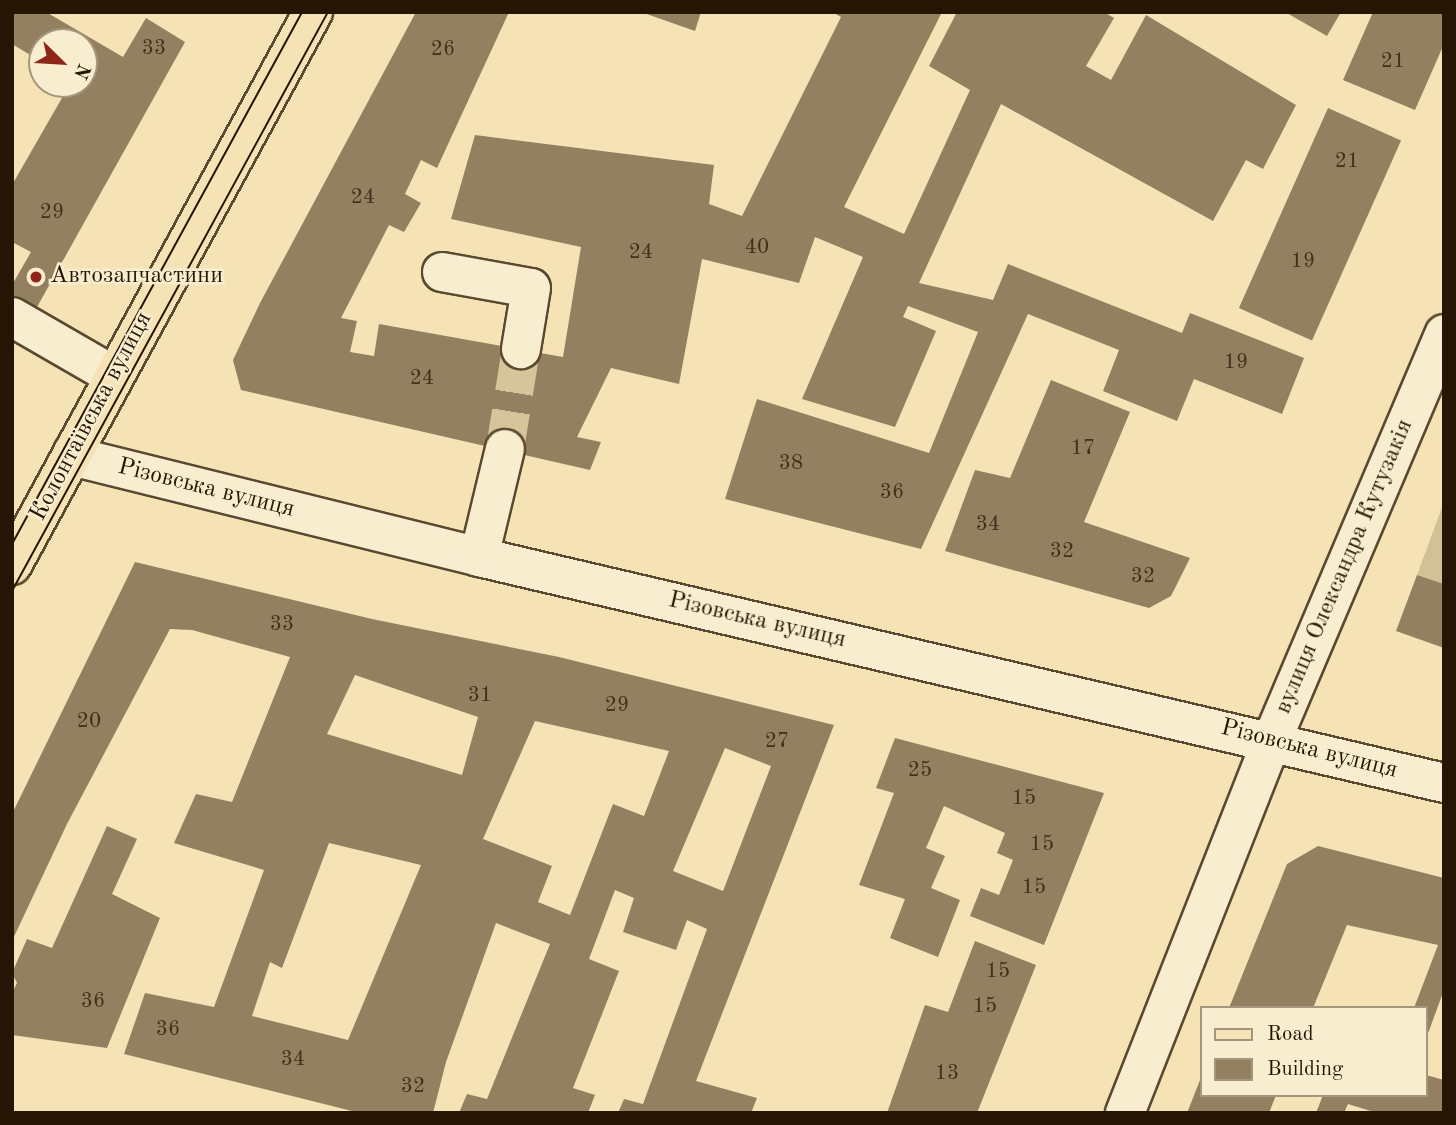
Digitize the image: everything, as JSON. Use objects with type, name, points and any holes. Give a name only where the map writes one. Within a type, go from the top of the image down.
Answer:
[{"type":"main road","name":"Колонтаївська вулиця","points":[[12,565],[313,12]]},
{"type":"street","points":[[442,272],[531,288],[521,349]]},
{"type":"street","points":[[12,317],[114,376]]},
{"type":"street","name":"вулиця Олександра Кутузакія","points":[[1125,1113],[1272,740],[1444,334]]},
{"type":"street","points":[[479,557],[505,449]]},
{"type":"street","name":"Різовська вулиця","points":[[72,453],[479,557],[1272,740],[1444,783]]},
{"type":"shaded area","points":[[1444,502],[1444,584],[1417,575]]},
{"type":"building","points":[[12,12],[46,12],[73,28],[28,28],[28,54],[12,44]]},
{"type":"building","points":[[416,12],[509,12],[437,168],[421,160],[405,194],[421,203],[404,232],[389,225],[341,318],[357,321],[350,352],[374,356],[379,324],[563,357],[581,247],[451,219],[475,135],[714,165],[709,204],[742,216],[841,17],[832,12],[942,12],[844,207],[904,234],[970,90],[929,66],[957,12],[1104,12],[1114,18],[1086,66],[1111,80],[1146,15],[1296,105],[1263,169],[1246,160],[1213,221],[1001,104],[919,283],[993,300],[1008,264],[1182,333],[1190,313],[1304,358],[1282,414],[1194,379],[1177,421],[1103,391],[1119,350],[1028,314],[921,549],[725,499],[757,399],[929,453],[978,332],[908,306],[903,317],[936,331],[895,427],[802,399],[863,257],[815,237],[799,283],[702,259],[679,384],[611,368],[577,437],[601,442],[590,470],[241,390],[233,360],[260,303]]},
{"type":"building","points":[[641,12],[701,12],[695,31]]},
{"type":"building","points":[[1285,12],[1341,12],[1327,36]]},
{"type":"building","points":[[1373,12],[1444,12],[1444,44],[1415,110],[1343,80]]},
{"type":"building","points":[[146,18],[185,42],[32,316],[12,304],[12,285],[31,252],[12,242],[12,185],[62,98],[98,98],[98,42],[123,57]]},
{"type":"building","points":[[1328,108],[1401,141],[1312,341],[1239,308]]},
{"type":"building","points":[[1051,380],[1130,412],[1084,522],[1190,558],[1171,596],[1149,608],[945,551],[975,470],[1010,478]]},
{"type":"building","points":[[135,562],[372,619],[559,657],[834,725],[696,1081],[757,1098],[751,1113],[618,1113],[624,1099],[643,1104],[707,929],[687,920],[676,950],[623,932],[634,898],[615,890],[589,959],[619,971],[573,1088],[595,1095],[588,1113],[459,1113],[467,1094],[487,1099],[550,944],[496,923],[446,1062],[433,1113],[360,1113],[124,1054],[145,993],[214,1007],[264,870],[174,843],[196,794],[232,802],[290,657],[192,630],[170,629],[67,824],[12,941],[12,814]],"holes":[[[355,675],[478,717],[462,775],[327,734]],[[535,721],[669,751],[644,816],[613,804],[570,915],[538,902],[552,866],[483,839]],[[725,748],[771,766],[723,891],[673,871]],[[329,843],[421,865],[348,1040],[252,1016],[270,962],[282,968]]]},
{"type":"building","points":[[1417,575],[1444,584],[1444,648],[1396,631]]},
{"type":"building","points":[[895,738],[1104,793],[1044,945],[970,916],[981,888],[999,895],[1013,860],[997,853],[1005,833],[944,806],[926,848],[945,856],[931,888],[960,900],[938,957],[890,938],[905,899],[859,885],[894,793],[876,788]]},
{"type":"building","points":[[107,826],[137,839],[112,894],[160,918],[107,1048],[12,1035],[12,993],[17,983],[12,973],[27,939],[52,948]]},
{"type":"building","points":[[1318,846],[1444,878],[1444,990],[1428,1033],[1428,1006],[1415,1006],[1438,945],[1347,925],[1314,1006],[1230,1006],[1287,864]]},
{"type":"building","points":[[975,941],[1036,965],[977,1113],[887,1113],[925,1005],[948,1012]]},
{"type":"building","points":[[1428,1076],[1444,1080],[1444,1113],[1377,1113],[1348,1104],[1344,1113],[1316,1113],[1322,1097],[1428,1097]]},
{"type":"building","points":[[1200,1080],[1200,1097],[1275,1097],[1269,1113],[1187,1113]]},
{"type":"tunnel","points":[[505,449],[521,349]]},
{"type":"tram line","points":[[12,544],[302,12]]},
{"type":"tram line","points":[[12,591],[328,12]]},
{"type":"place","name":"Автозапчастини","points":[[36,277]]}]
